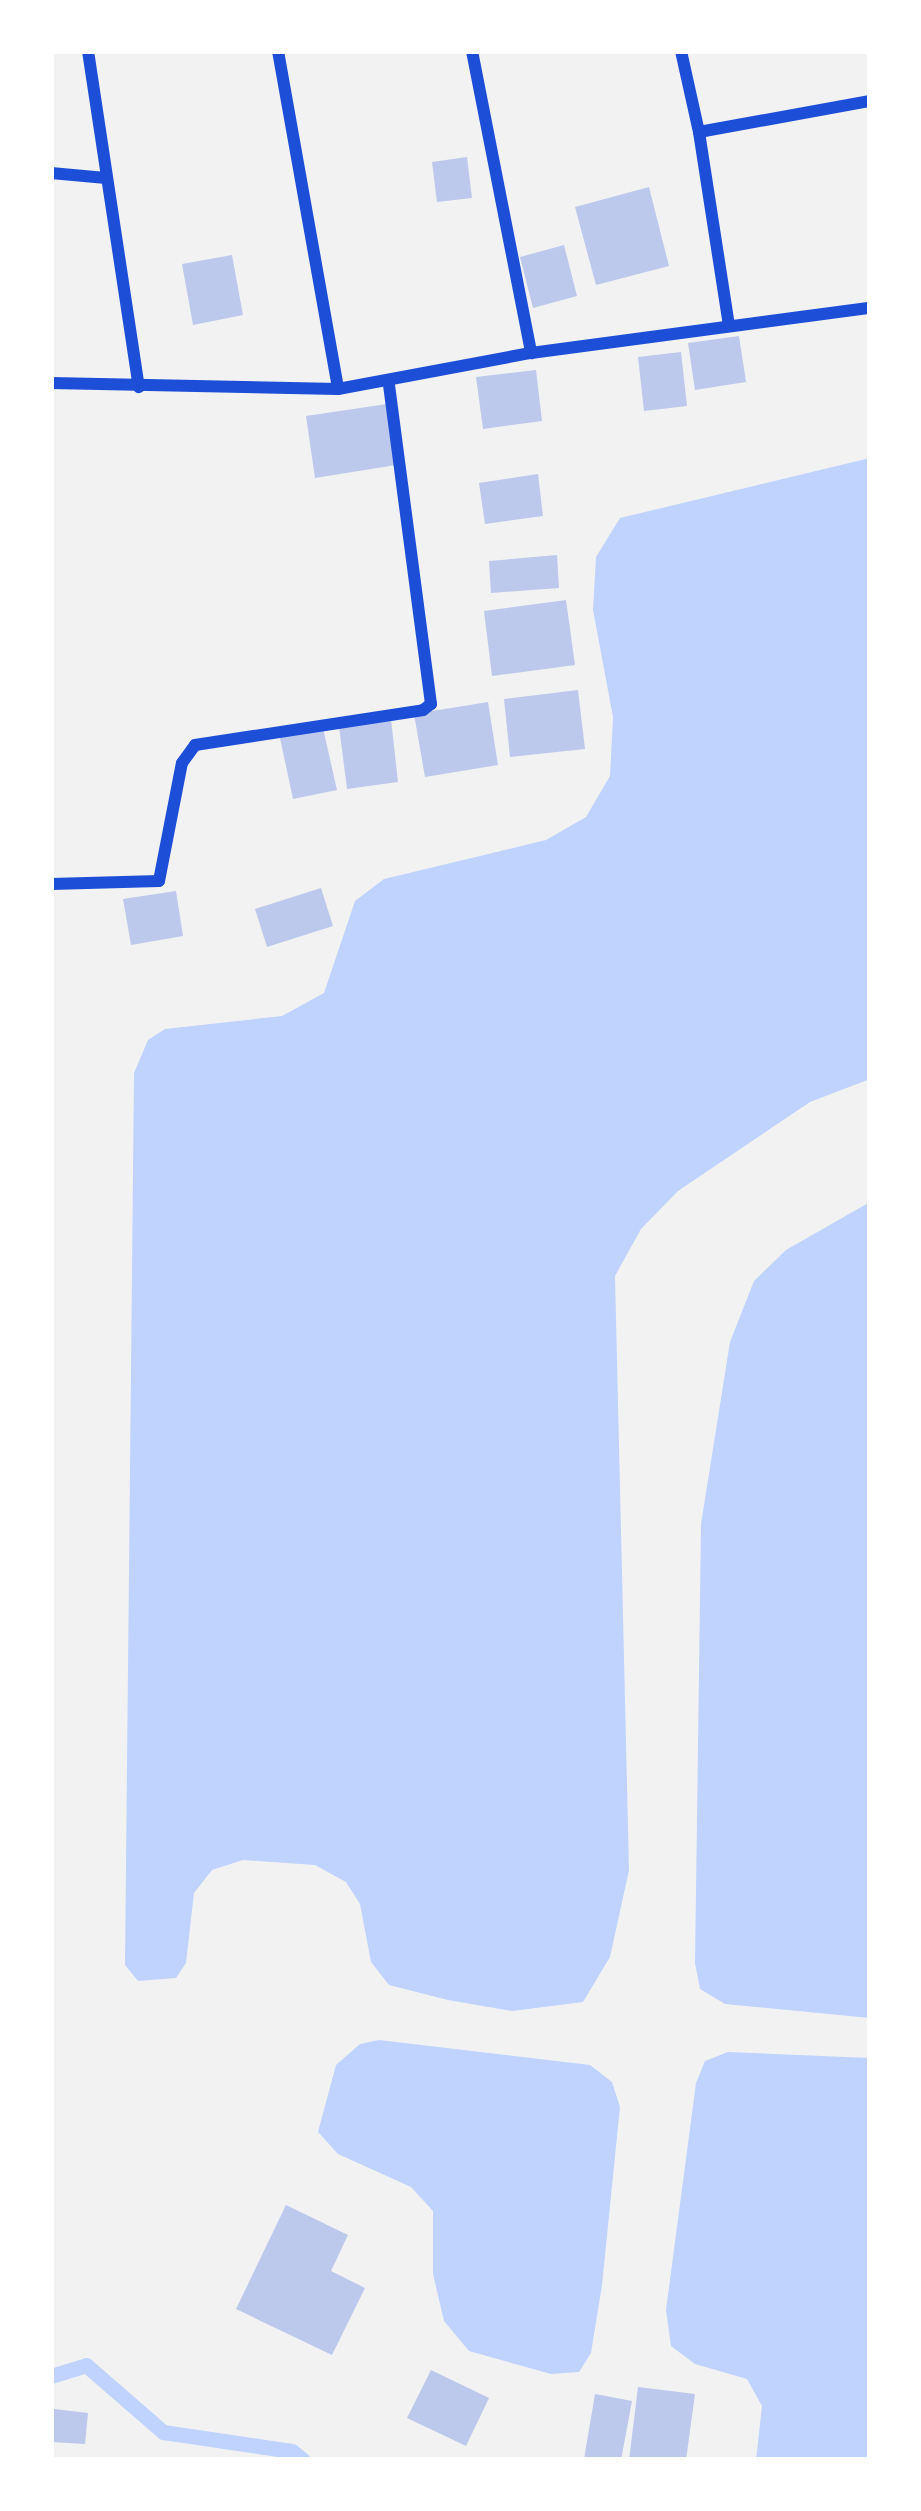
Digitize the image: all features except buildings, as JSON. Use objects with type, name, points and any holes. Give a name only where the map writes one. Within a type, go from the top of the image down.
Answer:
[{"type":"street","points":[[88,51],[139,387]]},
{"type":"street","points":[[278,51],[338,388]]},
{"type":"street","points":[[472,51],[531,353]]},
{"type":"street","points":[[681,51],[699,132],[729,326]]},
{"type":"street","points":[[699,132],[870,101]]},
{"type":"street","points":[[51,173],[106,178]]},
{"type":"street","points":[[51,383],[338,388],[531,353],[870,308]]},
{"type":"street","points":[[51,884],[159,881],[182,763],[195,745],[423,710],[431,704],[389,382]]},
{"type":"water","points":[[870,458],[870,1079],[810,1102],[678,1191],[641,1229],[615,1276],[629,1870],[610,1957],[583,2002],[512,2011],[389,1985],[371,1962],[360,1904],[346,1882],[315,1865],[243,1860],[212,1870],[194,1893],[186,1963],[176,1978],[138,1981],[125,1965],[134,1073],[148,1040],[165,1029],[282,1016],[324,993],[355,901],[384,879],[546,840],[586,817],[610,776],[613,717],[593,610],[596,557],[620,518]]},
{"type":"water","points":[[870,1202],[870,2018],[725,2004],[700,1989],[695,1963],[701,1524],[730,1342],[754,1281],[786,1250]]},
{"type":"water","points":[[379,2040],[590,2065],[612,2082],[620,2107],[602,2285],[591,2353],[579,2372],[551,2374],[469,2351],[444,2321],[433,2274],[433,2211],[411,2187],[338,2154],[318,2132],[336,2065],[360,2044]]},
{"type":"water","points":[[728,2052],[870,2058],[870,2460],[756,2460],[762,2406],[747,2379],[695,2364],[671,2346],[666,2310],[696,2083],[705,2061]]},
{"type":"waterway","points":[[51,2376],[86,2365],[163,2432],[292,2451],[303,2460]]}]
